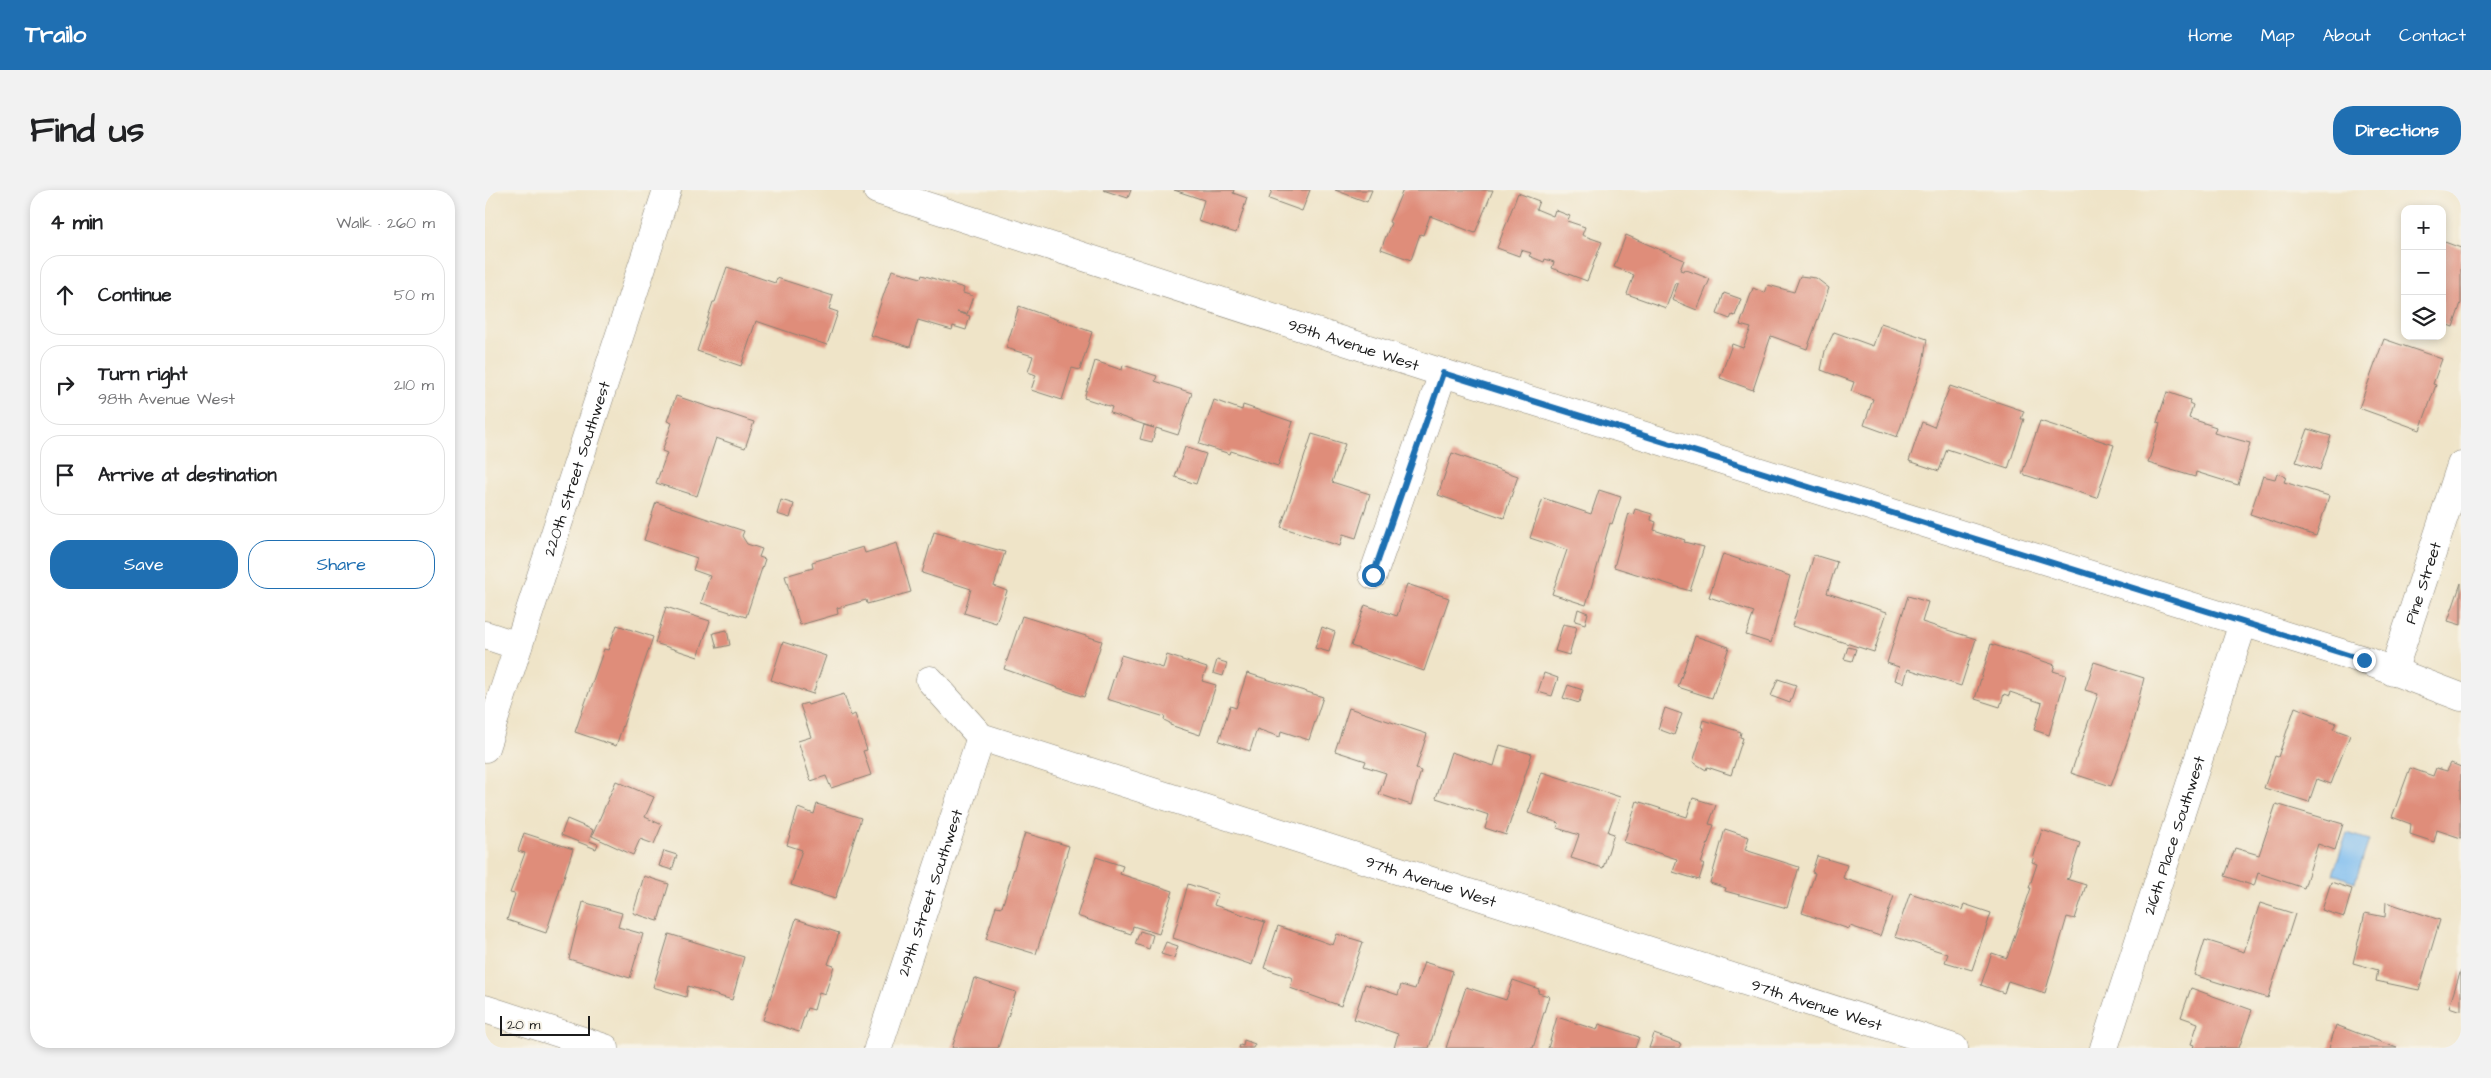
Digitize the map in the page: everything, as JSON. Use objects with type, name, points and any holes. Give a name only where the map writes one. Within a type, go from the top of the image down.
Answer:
[{"type":"street","name":"220th Street Southwest","points":[[485,748],[667,190]]},
{"type":"street","name":"98th Avenue West","points":[[877,190],[1443,373],[2243,623],[2393,672],[2461,697]]},
{"type":"street","points":[[1373,575],[1443,373]]},
{"type":"street","name":"Pine Street","points":[[2393,672],[2461,465]]},
{"type":"street","name":"216th Place Southwest","points":[[2104,1048],[2243,623]]},
{"type":"street","points":[[485,635],[518,646]]},
{"type":"street","points":[[930,680],[981,737]]},
{"type":"street","name":"219th Street Southwest","points":[[878,1048],[981,737]]},
{"type":"street","name":"97th Avenue West","points":[[981,737],[1954,1048]]},
{"type":"street","points":[[485,1009],[605,1048]]},
{"type":"water","points":[[2347,833],[2369,840],[2355,882],[2333,874]]},
{"type":"building","points":[[1103,190],[1131,190],[1128,198]]},
{"type":"building","points":[[1174,190],[1234,190],[1233,193],[1247,198],[1236,233],[1198,221],[1204,200]]},
{"type":"building","points":[[1272,190],[1310,190],[1302,211],[1269,199]]},
{"type":"building","points":[[1335,190],[1372,190],[1367,202]]},
{"type":"building","points":[[1403,190],[1493,190],[1475,233],[1430,216],[1423,235],[1420,234],[1411,260],[1381,249],[1391,223],[1389,222]]},
{"type":"building","points":[[1518,193],[1539,201],[1536,209],[1553,216],[1555,210],[1570,216],[1567,221],[1585,227],[1582,235],[1602,242],[1587,281],[1552,268],[1554,262],[1545,259],[1544,262],[1529,256],[1531,253],[1521,250],[1519,256],[1497,248]]},
{"type":"building","points":[[1626,235],[1684,260],[1680,270],[1683,271],[1684,269],[1710,279],[1697,310],[1672,300],[1678,284],[1675,283],[1666,308],[1627,294],[1634,275],[1614,267]]},
{"type":"building","points":[[2446,242],[2461,248],[2461,303],[2453,327],[2446,324]]},
{"type":"building","points":[[727,267],[775,283],[777,278],[833,296],[829,309],[838,312],[827,345],[756,321],[741,366],[697,351]]},
{"type":"building","points":[[892,270],[921,278],[922,275],[964,288],[963,293],[973,296],[967,314],[957,312],[970,316],[966,330],[953,326],[952,330],[918,320],[910,347],[870,335]]},
{"type":"building","points":[[1800,276],[1816,278],[1829,288],[1807,349],[1771,336],[1753,390],[1720,378],[1732,344],[1743,348],[1751,328],[1740,325],[1753,288],[1765,293],[1768,285],[1794,292]]},
{"type":"building","points":[[1724,293],[1741,299],[1735,316],[1732,315],[1730,319],[1717,314]]},
{"type":"building","points":[[1019,306],[1092,332],[1080,370],[1072,368],[1062,400],[1031,390],[1036,375],[1028,372],[1033,356],[1006,348]]},
{"type":"building","points":[[1881,323],[1927,339],[1923,363],[1897,437],[1864,425],[1873,399],[1851,391],[1854,382],[1821,370],[1825,351],[1834,332],[1873,346]]},
{"type":"building","points":[[2384,339],[2442,359],[2433,384],[2436,385],[2420,430],[2359,408]]},
{"type":"building","points":[[1095,361],[1122,370],[1123,365],[1157,376],[1155,381],[1192,393],[1178,435],[1156,428],[1152,442],[1140,439],[1144,425],[1154,428],[1110,413],[1112,407],[1084,398]]},
{"type":"building","points":[[1950,386],[2024,411],[2021,419],[2024,419],[2008,469],[1947,449],[1939,471],[1909,461],[1922,422],[1934,427]]},
{"type":"building","points":[[2167,392],[2190,400],[2189,403],[2193,405],[2189,418],[2216,427],[2214,433],[2250,443],[2238,485],[2196,472],[2195,477],[2148,463],[2160,423],[2157,422]]},
{"type":"building","points":[[676,396],[754,422],[745,448],[716,438],[697,496],[656,483],[667,453],[662,451],[672,423],[667,421]]},
{"type":"building","points":[[1214,400],[1242,410],[1243,405],[1293,422],[1278,466],[1231,451],[1230,454],[1199,444]]},
{"type":"building","points":[[2040,421],[2114,445],[2097,498],[2022,474]]},
{"type":"building","points":[[2308,429],[2331,436],[2320,470],[2296,462]]},
{"type":"building","points":[[1312,434],[1345,444],[1332,482],[1370,494],[1356,538],[1343,534],[1340,546],[1281,527]]},
{"type":"building","points":[[1185,447],[1206,454],[1196,484],[1175,477]]},
{"type":"building","points":[[1452,453],[1518,476],[1504,518],[1438,495]]},
{"type":"building","points":[[2277,473],[2286,477],[2284,482],[2329,496],[2316,536],[2250,514],[2263,476],[2275,479]]},
{"type":"building","points":[[1599,490],[1621,497],[1612,524],[1610,523],[1586,605],[1552,594],[1567,550],[1530,538],[1543,498],[1591,514]]},
{"type":"building","points":[[781,500],[794,504],[790,518],[777,514]]},
{"type":"building","points":[[656,502],[744,531],[742,536],[747,544],[762,549],[759,557],[765,559],[746,617],[701,603],[710,576],[693,570],[697,558],[644,540]]},
{"type":"building","points":[[1635,509],[1652,514],[1651,520],[1656,522],[1654,530],[1685,540],[1684,542],[1704,547],[1690,591],[1614,567],[1629,513],[1633,515]]},
{"type":"building","points":[[934,532],[1005,552],[994,586],[1007,591],[996,623],[964,613],[971,589],[922,573]]},
{"type":"building","points":[[897,543],[911,592],[867,604],[866,600],[837,608],[838,614],[800,625],[785,576],[813,568],[812,562],[863,547],[865,553]]},
{"type":"building","points":[[1723,554],[1790,576],[1771,643],[1746,635],[1754,612],[1709,597]]},
{"type":"building","points":[[1814,555],[1837,562],[1827,593],[1887,612],[1874,652],[1792,626]]},
{"type":"building","points":[[2461,583],[2461,625],[2448,621]]},
{"type":"building","points":[[1407,584],[1449,598],[1424,671],[1351,646],[1365,605],[1397,616]]},
{"type":"building","points":[[1908,596],[1928,602],[1922,622],[1976,639],[1961,686],[1908,669],[1904,683],[1895,680],[1899,667],[1887,663]]},
{"type":"building","points":[[666,607],[710,621],[698,657],[655,643]]},
{"type":"building","points":[[1578,609],[1588,613],[1585,624],[1575,621]]},
{"type":"building","points":[[1022,616],[1102,641],[1084,697],[1004,669]]},
{"type":"building","points":[[1563,624],[1577,627],[1569,655],[1555,651]]},
{"type":"building","points":[[617,625],[653,637],[616,746],[575,732],[604,649],[608,650]]},
{"type":"building","points":[[1322,627],[1335,632],[1329,652],[1315,648]]},
{"type":"building","points":[[727,630],[730,645],[717,648],[713,633]]},
{"type":"building","points":[[1695,636],[1729,647],[1712,698],[1678,687]]},
{"type":"building","points":[[783,642],[826,656],[813,694],[771,680]]},
{"type":"building","points":[[1991,644],[2055,665],[2053,671],[2066,675],[2049,735],[2034,730],[2042,703],[2010,692],[2009,696],[2004,694],[2000,707],[1975,699]]},
{"type":"building","points":[[1848,647],[1856,649],[1852,661],[1844,659]]},
{"type":"building","points":[[1121,655],[1163,668],[1167,655],[1207,668],[1202,681],[1216,685],[1200,735],[1170,725],[1170,723],[1164,720],[1165,717],[1107,699]]},
{"type":"building","points":[[1217,660],[1227,663],[1223,676],[1213,673]]},
{"type":"building","points":[[2094,662],[2144,678],[2129,737],[2111,786],[2071,773],[2098,694],[2085,690]]},
{"type":"building","points":[[1247,673],[1323,697],[1309,740],[1281,731],[1280,737],[1257,729],[1250,751],[1219,741],[1230,706],[1236,708]]},
{"type":"building","points":[[1544,673],[1558,678],[1552,696],[1538,692]]},
{"type":"building","points":[[1778,679],[1796,685],[1790,703],[1771,696]]},
{"type":"building","points":[[1568,685],[1583,690],[1579,703],[1563,698]]},
{"type":"building","points":[[844,694],[851,716],[855,714],[867,750],[863,751],[871,775],[831,788],[826,776],[811,781],[798,741],[811,737],[800,705],[807,703],[808,705]]},
{"type":"building","points":[[2295,707],[2336,723],[2333,729],[2350,735],[2331,784],[2317,779],[2309,802],[2264,788],[2275,756],[2278,757]]},
{"type":"building","points":[[1349,708],[1427,734],[1416,769],[1421,771],[1411,805],[1379,794],[1386,773],[1364,766],[1366,761],[1335,751]]},
{"type":"building","points":[[1665,708],[1682,714],[1674,735],[1658,729]]},
{"type":"building","points":[[1703,720],[1741,732],[1740,737],[1743,738],[1731,775],[1707,767],[1706,770],[1693,762],[1704,728],[1701,727]]},
{"type":"building","points":[[1500,745],[1532,754],[1506,835],[1485,828],[1489,815],[1436,798],[1451,752],[1494,766]]},
{"type":"building","points":[[2451,763],[2461,767],[2461,838],[2437,830],[2434,842],[2410,834],[2411,824],[2392,817],[2410,768],[2433,776],[2436,768],[2447,771]]},
{"type":"building","points":[[1542,772],[1620,797],[1608,832],[1614,834],[1603,868],[1571,858],[1579,835],[1557,828],[1559,823],[1528,813]]},
{"type":"building","points":[[616,781],[654,797],[645,817],[662,825],[654,844],[640,839],[633,855],[592,836]]},
{"type":"building","points":[[1693,798],[1716,805],[1709,824],[1714,825],[1701,864],[1704,864],[1699,880],[1673,872],[1677,859],[1624,842],[1637,801],[1687,817]]},
{"type":"building","points":[[817,804],[861,818],[835,899],[791,885],[802,850],[787,845],[798,808],[814,814]]},
{"type":"building","points":[[2276,804],[2343,824],[2335,850],[2318,844],[2304,888],[2258,873],[2254,886],[2225,876],[2235,848],[2259,855]]},
{"type":"building","points":[[567,819],[593,830],[589,841],[598,844],[596,849],[561,835]]},
{"type":"building","points":[[1725,829],[1749,837],[1745,850],[1799,867],[1787,908],[1725,891],[1726,888],[1710,883]]},
{"type":"building","points":[[2042,830],[2080,843],[2069,878],[2066,879],[2086,885],[2075,919],[2067,917],[2045,993],[2008,981],[2004,993],[1981,985],[1992,953],[2007,958],[2031,888],[2029,888],[2037,864],[2032,862]]},
{"type":"building","points":[[524,833],[573,849],[546,933],[507,920],[515,894],[510,893],[525,853],[518,851]]},
{"type":"building","points":[[1025,833],[1069,846],[1036,954],[986,939],[996,906],[1002,907]]},
{"type":"building","points":[[664,851],[677,855],[672,870],[659,866]]},
{"type":"building","points":[[1817,856],[1847,865],[1843,878],[1894,896],[1880,936],[1850,926],[1849,929],[1802,913],[1815,873],[1812,872]]},
{"type":"building","points":[[1096,857],[1123,866],[1120,874],[1173,891],[1159,934],[1133,926],[1131,934],[1077,916]]},
{"type":"building","points":[[644,876],[669,884],[658,921],[633,913]]},
{"type":"building","points":[[2331,882],[2352,889],[2344,917],[2322,910]]},
{"type":"building","points":[[1188,884],[1218,894],[1214,905],[1265,922],[1252,965],[1173,938]]},
{"type":"building","points":[[1910,893],[1962,910],[1964,904],[1991,913],[1972,970],[1945,962],[1948,954],[1895,937]]},
{"type":"building","points":[[583,902],[622,913],[618,927],[643,934],[630,978],[569,959]]},
{"type":"building","points":[[2386,902],[2440,920],[2419,990],[2376,981],[2378,970],[2353,963],[2365,913],[2385,917]]},
{"type":"building","points":[[2260,903],[2295,914],[2268,998],[2194,975],[2205,940],[2244,952]]},
{"type":"building","points":[[796,919],[839,933],[828,964],[834,966],[825,994],[819,992],[814,1010],[807,1008],[799,1032],[763,1020]]},
{"type":"building","points":[[1278,926],[1333,945],[1337,934],[1363,942],[1341,1006],[1290,988],[1293,978],[1264,968]]},
{"type":"building","points":[[1140,931],[1153,935],[1149,949],[1135,944]]},
{"type":"building","points":[[669,934],[744,957],[732,1000],[688,986],[686,997],[653,987]]},
{"type":"building","points":[[1166,942],[1178,946],[1174,958],[1161,954]]},
{"type":"building","points":[[1424,962],[1453,971],[1429,1048],[1394,1048],[1398,1034],[1354,1019],[1365,984],[1398,995],[1401,985],[1415,989]]},
{"type":"building","points":[[2461,970],[2461,1011],[2449,1007]]},
{"type":"building","points":[[974,978],[1016,992],[998,1048],[952,1048]]},
{"type":"building","points":[[1513,980],[1539,989],[1538,993],[1549,996],[1533,1048],[1446,1048],[1466,987],[1506,1000]]},
{"type":"building","points":[[2191,988],[2252,1010],[2239,1048],[2193,1048],[2194,1045],[2191,1044],[2198,1023],[2181,1017]]},
{"type":"building","points":[[1557,1017],[1597,1030],[1599,1024],[1639,1037],[1635,1048],[1548,1048]]},
{"type":"building","points":[[2336,1025],[2397,1048],[2329,1048]]},
{"type":"building","points":[[1654,1034],[1681,1044],[1679,1048],[1649,1048]]},
{"type":"building","points":[[1244,1040],[1255,1044],[1253,1048],[1239,1048],[1240,1045],[1243,1046]]},
{"type":"route","points":[[1373,575],[1443,373],[2364,660]]}]
